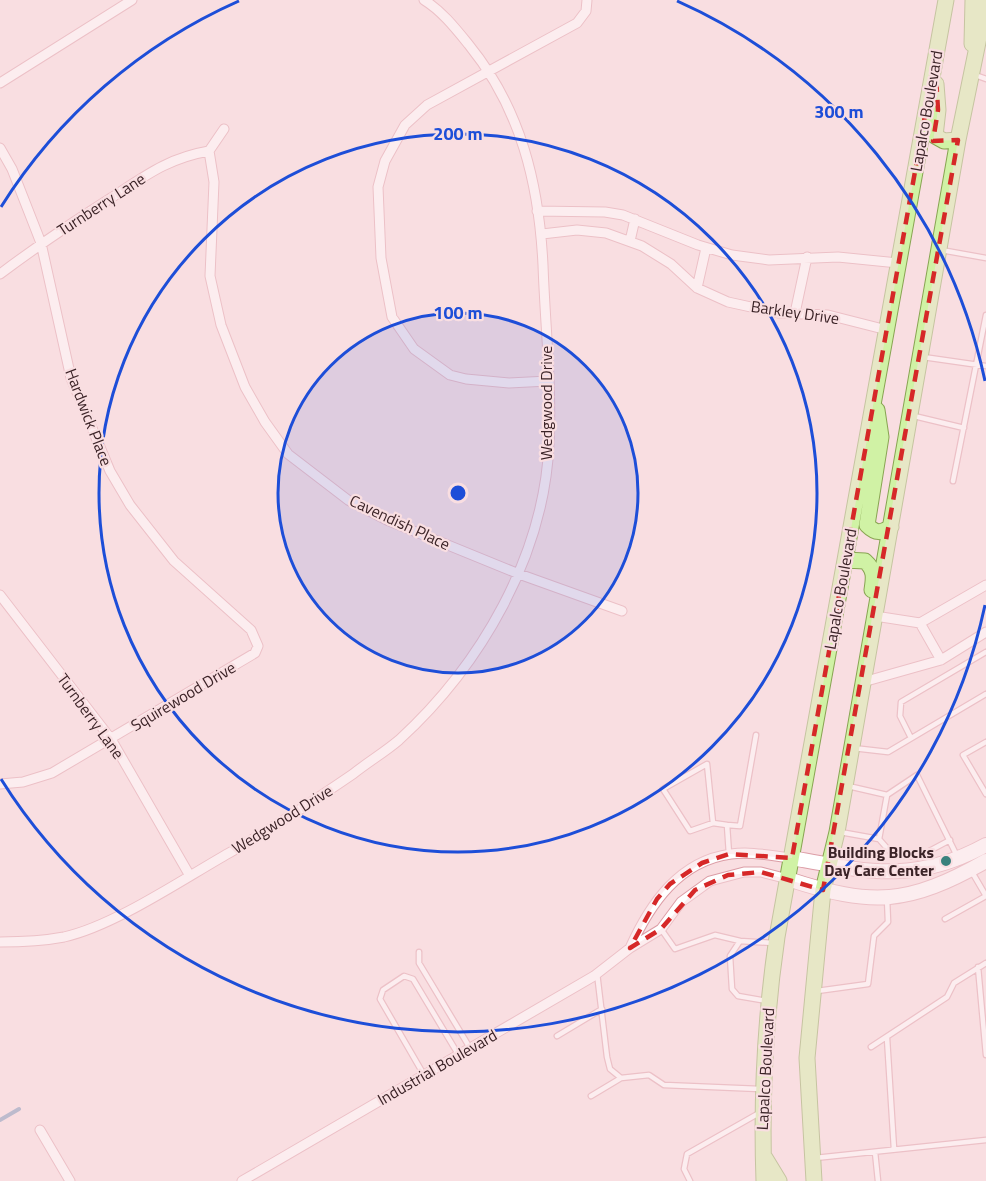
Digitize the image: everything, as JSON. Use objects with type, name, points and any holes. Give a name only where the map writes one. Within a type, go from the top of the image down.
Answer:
[{"type":"main road","name":"Lapalco Boulevard","points":[[764,1181],[762,1089],[768,1001],[776,944],[946,0]]},
{"type":"main road","points":[[973,0],[979,76]]},
{"type":"main road","points":[[814,1181],[807,1058],[811,992],[824,890],[837,832],[843,785],[912,415],[958,140],[979,76],[986,3]]},
{"type":"main road","points":[[935,60],[938,110],[935,136],[944,141],[958,140]]},
{"type":"main road","points":[[875,395],[881,437],[867,525],[874,531],[881,532],[891,527]]},
{"type":"main road","points":[[845,561],[865,561],[872,567],[874,578],[854,677],[854,726]]},
{"type":"main road","points":[[763,1156],[779,1181]]},
{"type":"street","points":[[0,83],[132,0]]},
{"type":"street","name":"Wedgwood Drive","points":[[0,942],[66,937],[122,915],[302,810],[398,741],[458,675],[506,600],[519,574],[533,534],[542,495],[549,446],[542,234],[523,139],[505,96],[489,70],[458,31],[424,0]]},
{"type":"street","points":[[548,381],[509,383],[466,379],[450,375],[414,349],[392,317],[381,258],[378,187],[385,161],[405,125],[427,105],[577,23],[586,11],[587,0]]},
{"type":"street","points":[[209,151],[224,129]]},
{"type":"street","name":"Hardwick Place","points":[[0,148],[12,169],[42,243],[71,378],[110,471],[130,505],[174,561],[251,630],[256,641]]},
{"type":"street","name":"Turnberry Lane","points":[[0,274],[42,243],[159,166],[183,155],[209,151]]},
{"type":"street","name":"Cavendish Place","points":[[209,151],[214,182],[210,276],[225,342],[245,387],[265,422],[288,454],[348,500],[389,521],[519,574],[622,611]]},
{"type":"street","points":[[537,211],[605,212],[635,219],[706,248],[732,255],[769,260],[807,257],[898,262]]},
{"type":"street","points":[[630,241],[635,219]]},
{"type":"street","name":"Barkley Drive","points":[[542,234],[577,230],[606,234],[642,246],[671,264],[697,288],[728,302],[778,313],[828,315],[887,330]]},
{"type":"street","points":[[697,288],[706,248]]},
{"type":"street","points":[[795,313],[807,257]]},
{"type":"street","points":[[875,616],[920,623],[986,585]]},
{"type":"street","name":"Turnberry Lane","points":[[0,595],[111,740],[190,876]]},
{"type":"street","points":[[920,623],[941,660]]},
{"type":"street","points":[[863,682],[941,660],[986,632]]},
{"type":"street","name":"Squirewood Drive","points":[[0,784],[23,782],[52,773],[111,740],[255,652],[258,646],[256,641]]},
{"type":"street","name":"Industrial Boulevard","points":[[630,948],[642,921],[670,884],[688,870],[729,854],[753,853],[899,873],[937,866],[986,845]]},
{"type":"street","name":"Industrial Boulevard","points":[[242,1181],[597,973],[630,948],[662,929],[681,902],[710,881],[744,872],[761,872],[824,890],[887,898],[929,890],[986,861]]},
{"type":"street","points":[[40,1130],[70,1181]]},
{"type":"lane","points":[[941,250],[986,258]]},
{"type":"lane","points":[[953,481],[986,315]]},
{"type":"lane","points":[[922,357],[986,366]]},
{"type":"lane","points":[[912,415],[964,428]]},
{"type":"lane","points":[[911,738],[900,716],[901,702],[986,652]]},
{"type":"lane","points":[[850,748],[882,753],[986,693]]},
{"type":"lane","points":[[713,823],[707,764],[663,789],[690,831],[713,823],[740,826],[756,735]]},
{"type":"lane","points":[[986,742],[963,755],[986,794]]},
{"type":"lane","points":[[879,839],[887,795],[917,775],[959,858]]},
{"type":"lane","points":[[843,785],[887,795]]},
{"type":"lane","points":[[727,825],[729,854]]},
{"type":"lane","points":[[837,832],[879,839],[893,855],[918,857],[950,840]]},
{"type":"lane","points":[[945,919],[986,896],[971,869]]},
{"type":"lane","points":[[811,992],[868,984],[874,936],[888,922],[887,898]]},
{"type":"lane","points":[[662,929],[675,949],[715,935],[740,941],[776,944]]},
{"type":"lane","points":[[740,941],[730,956],[732,989],[738,996],[768,1001]]},
{"type":"lane","points":[[419,952],[419,963],[470,1048]]},
{"type":"lane","points":[[871,1047],[948,997],[954,984],[986,963]]},
{"type":"lane","points":[[978,967],[986,1055]]},
{"type":"lane","points":[[597,973],[607,1057],[610,1069],[621,1078]]},
{"type":"lane","points":[[424,1075],[380,999],[382,990],[404,976],[412,978],[459,1054]]},
{"type":"lane","points":[[557,1036],[602,1009]]},
{"type":"lane","points":[[887,1038],[894,1149]]},
{"type":"lane","points":[[591,1096],[621,1078],[649,1075],[664,1085],[762,1089]]},
{"type":"lane","points":[[690,1181],[684,1169],[687,1154],[762,1111]]},
{"type":"lane","points":[[812,1158],[986,1140]]},
{"type":"lane","points":[[875,1152],[878,1181]]},
{"type":"highlighted area","points":[[935,60],[938,110],[933,141],[958,140],[823,890],[761,872],[728,875],[695,890],[661,929],[630,948],[657,899],[670,884],[702,863],[729,854],[792,858]]},
{"type":"waterway","points":[[0,1120],[19,1109]]},
{"type":"place","name":"Building Blocks Day Care Center","points":[[946,861]]}]
